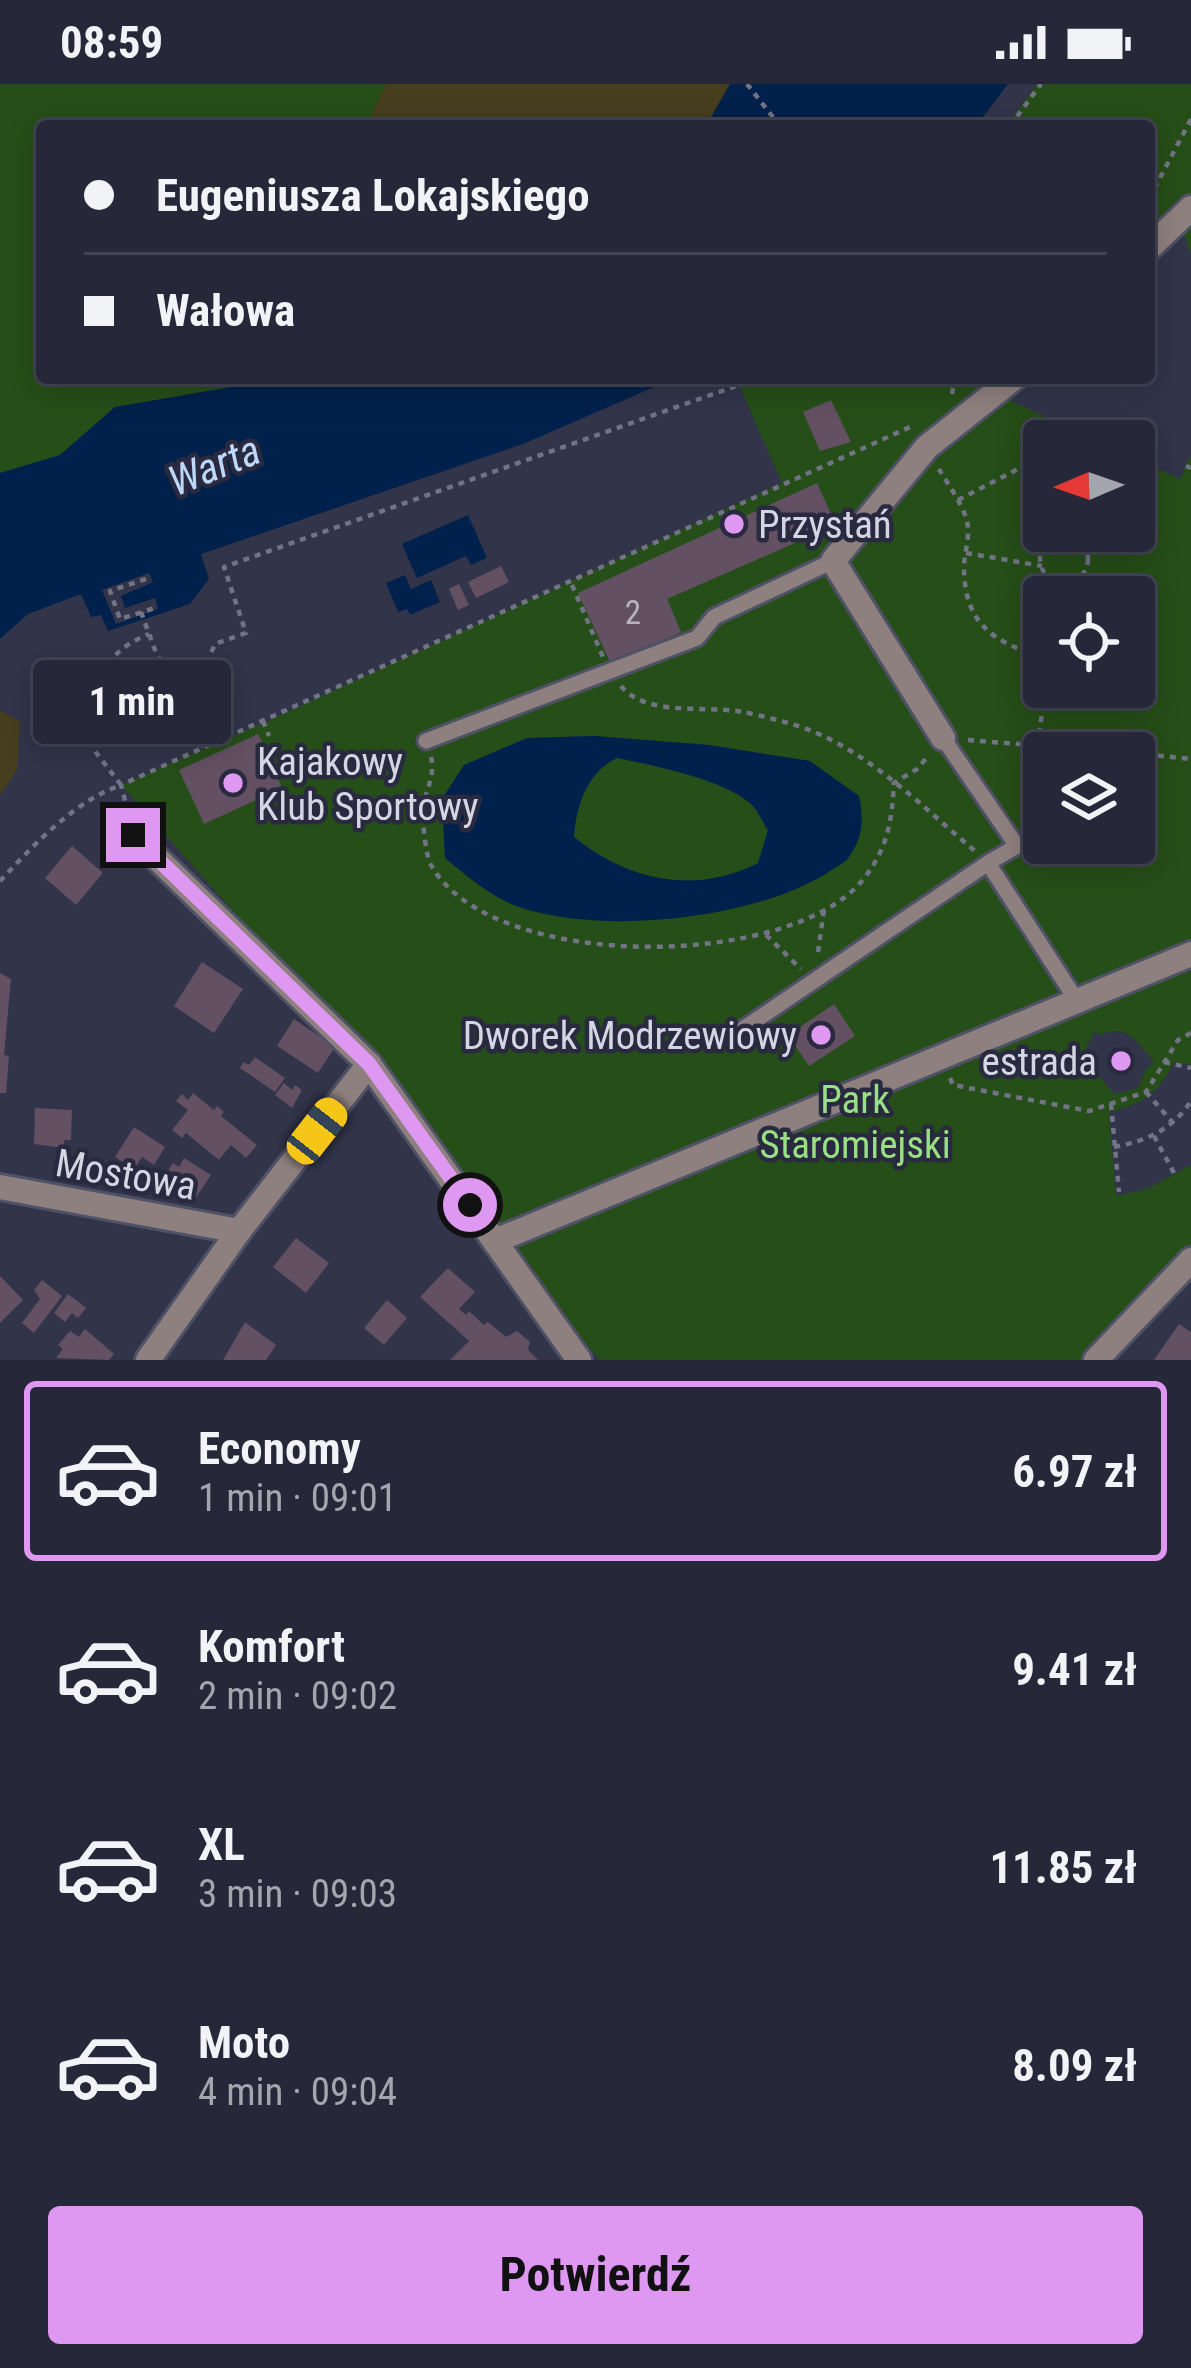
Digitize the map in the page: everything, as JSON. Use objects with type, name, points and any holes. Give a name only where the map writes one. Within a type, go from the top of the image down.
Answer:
[{"type":"street","points":[[1155,242],[1191,208]]},
{"type":"street","points":[[943,738],[833,561],[927,447],[1007,384]]},
{"type":"street","points":[[133,835],[369,1064],[579,1360]]},
{"type":"street","points":[[495,1240],[1191,954]]},
{"type":"street","points":[[148,1360],[239,1231],[369,1064]]},
{"type":"street","name":"Mostowa","points":[[0,1187],[239,1231]]},
{"type":"street","points":[[1096,1360],[1191,1259]]},
{"type":"lane","points":[[426,741],[697,638],[713,617],[833,561]]},
{"type":"lane","points":[[734,1035],[1017,847],[943,738]]},
{"type":"lane","points":[[988,863],[1077,1001]]},
{"type":"path","points":[[747,84],[775,120]]},
{"type":"path","points":[[1014,120],[1041,84]]},
{"type":"path","points":[[1155,188],[1191,119]]},
{"type":"path","points":[[187,707],[214,644],[246,633],[224,567],[740,384]]},
{"type":"path","points":[[937,406],[954,392],[955,384]]},
{"type":"path","points":[[0,881],[98,793],[571,583],[783,482],[902,434],[920,420]]},
{"type":"path","points":[[927,447],[968,524],[964,568],[972,613],[982,628],[1023,652]]},
{"type":"path","points":[[956,501],[1023,467]]},
{"type":"path","points":[[1042,552],[1042,566]]},
{"type":"path","points":[[966,553],[1042,566],[1052,576]]},
{"type":"path","points":[[146,579],[110,591],[120,619],[155,608]]},
{"type":"path","points":[[571,583],[609,671],[628,695],[666,706],[736,711],[816,732],[894,783],[988,863]]},
{"type":"path","points":[[142,612],[204,747]]},
{"type":"path","points":[[133,835],[121,784],[94,751],[99,680],[109,659],[149,634]]},
{"type":"path","points":[[263,721],[269,736]]},
{"type":"path","points":[[894,783],[917,769],[943,738],[1023,745]]},
{"type":"path","points":[[426,741],[434,767],[423,810],[430,863],[469,907],[518,929],[580,944],[656,948],[764,933],[824,910],[864,880],[891,830],[894,783]]},
{"type":"path","points":[[1155,756],[1191,759]]},
{"type":"path","points":[[814,981],[824,910]]},
{"type":"path","points":[[764,933],[814,981]]},
{"type":"path","points":[[942,1057],[953,1085],[1089,1112],[1146,1092],[1178,1040],[1191,1034]]},
{"type":"path","points":[[1164,1062],[1191,1068]]},
{"type":"path","points":[[1146,1092],[1173,1123]]},
{"type":"path","points":[[1114,1147],[1154,1136],[1189,1110],[1191,1101]]},
{"type":"path","points":[[1112,1104],[1119,1192]]},
{"type":"path","points":[[1154,1136],[1174,1173]]},
{"type":"green space","points":[[0,84],[730,84],[709,120],[36,120],[36,384],[248,384],[115,407],[60,455],[0,473]]},
{"type":"green space","points":[[1037,84],[1191,84],[1191,254],[1179,220],[1155,242],[1155,120],[1011,120]]},
{"type":"green space","name":"Park Staromiejski","points":[[740,384],[1008,384],[998,395],[1052,420],[1023,420],[1023,552],[1155,552],[1155,468],[1180,479],[1191,455],[1191,1065],[1174,1062],[1148,1096],[1109,1112],[1116,1196],[1147,1189],[1191,1165],[1191,1250],[1096,1360],[600,1360],[507,1251],[369,1064],[121,785],[782,483]],"holes":[[[595,736],[709,745],[810,761],[743,907],[445,858],[442,799],[464,765],[527,738]],[[1095,1031],[1100,1035],[1125,1033],[1154,1062],[1138,1088],[1114,1094],[1092,1067],[1086,1048]]]},
{"type":"green space","points":[[617,758],[689,775],[753,806],[768,830],[758,864],[710,879],[663,879],[617,864],[574,837],[585,791],[598,772]]},
{"type":"sand","points":[[386,84],[730,84],[709,120],[369,120]]},
{"type":"sand","points":[[0,711],[20,721],[17,770],[0,795]]},
{"type":"water","points":[[730,84],[1008,84],[981,120],[709,120]]},
{"type":"water","name":"Warta","points":[[248,384],[661,384],[523,444],[201,554],[209,579],[190,604],[108,631],[101,615],[91,617],[81,594],[28,614],[0,639],[0,473],[60,455],[115,407]]},
{"type":"water","points":[[468,515],[487,558],[471,565],[466,556],[417,578],[402,544]]},
{"type":"water","points":[[405,575],[411,589],[431,580],[440,602],[410,615],[407,609],[398,612],[386,583]]},
{"type":"water","points":[[595,736],[709,745],[810,761],[859,796],[860,835],[847,859],[827,873],[760,902],[720,911],[636,921],[556,916],[522,908],[491,893],[445,858],[442,799],[464,765],[527,738]],"holes":[[[617,758],[708,781],[741,797],[768,830],[758,863],[710,879],[663,879],[617,864],[574,837],[577,814],[591,781]]]},
{"type":"pier","points":[[149,573],[153,582],[121,596],[125,608],[155,598],[158,609],[116,624],[102,590]]},
{"type":"building","points":[[831,400],[851,442],[820,451],[803,412]]},
{"type":"building","points":[[817,483],[836,525],[667,599],[681,632],[611,664],[578,593]]},
{"type":"building","points":[[501,566],[509,582],[476,598],[468,582]]},
{"type":"building","points":[[459,584],[469,605],[458,610],[449,589]]},
{"type":"building","name":"Kajakowy Klub Sportowy","points":[[258,734],[282,788],[204,824],[179,770]]},
{"type":"building","points":[[72,846],[103,873],[76,905],[45,878]]},
{"type":"building","points":[[202,962],[243,989],[214,1033],[174,1006]]},
{"type":"building","points":[[0,973],[11,979],[4,1055],[9,1056],[6,1093],[0,1093]]},
{"type":"building","name":"Dworek Modrzewiowy","points":[[834,1004],[855,1036],[809,1066],[788,1035]]},
{"type":"building","points":[[294,1019],[335,1047],[318,1073],[277,1046]]},
{"type":"building","points":[[255,1057],[285,1078],[275,1092],[240,1068]]},
{"type":"building","points":[[284,1083],[292,1090],[295,1085],[302,1090],[292,1108],[275,1095]]},
{"type":"building","points":[[193,1093],[214,1110],[217,1106],[224,1112],[221,1116],[257,1145],[246,1158],[231,1145],[219,1160],[186,1133],[182,1138],[172,1130],[188,1110],[176,1101],[182,1094],[188,1100]]},
{"type":"building","points":[[35,1108],[72,1110],[71,1140],[64,1140],[64,1148],[34,1144]]},
{"type":"building","points":[[134,1127],[165,1147],[154,1165],[142,1157],[134,1169],[115,1157]]},
{"type":"building","points":[[184,1158],[211,1175],[191,1205],[166,1188],[174,1176],[167,1172],[173,1163],[179,1167]]},
{"type":"building","points":[[296,1238],[329,1263],[306,1293],[273,1267]]},
{"type":"building","points":[[448,1268],[475,1292],[459,1309],[466,1315],[469,1311],[484,1325],[488,1322],[506,1337],[517,1331],[530,1342],[528,1350],[538,1360],[450,1360],[469,1341],[420,1297]]},
{"type":"building","points":[[0,1276],[23,1300],[0,1323]]},
{"type":"building","points":[[42,1280],[62,1296],[34,1333],[22,1323],[40,1299],[34,1290]]},
{"type":"building","points":[[68,1294],[86,1308],[78,1318],[72,1313],[65,1322],[54,1313]]},
{"type":"building","points":[[387,1300],[407,1318],[384,1345],[364,1328]]},
{"type":"building","points":[[245,1322],[276,1345],[266,1360],[223,1360]]},
{"type":"building","points":[[1179,1324],[1191,1332],[1191,1360],[1154,1360]]},
{"type":"building","points":[[85,1329],[114,1354],[109,1360],[56,1358],[63,1349],[58,1345],[70,1331],[79,1337]]},
{"type":"place","name":"Przystań","points":[[734,524]]},
{"type":"place","name":"Kajakowy Klub Sportowy","points":[[233,783]]},
{"type":"place","name":"Dworek Modrzewiowy","points":[[821,1035]]},
{"type":"place","name":"estrada","points":[[1121,1061]]},
{"type":"route","points":[[133,835],[369,1064],[470,1205]]}]
